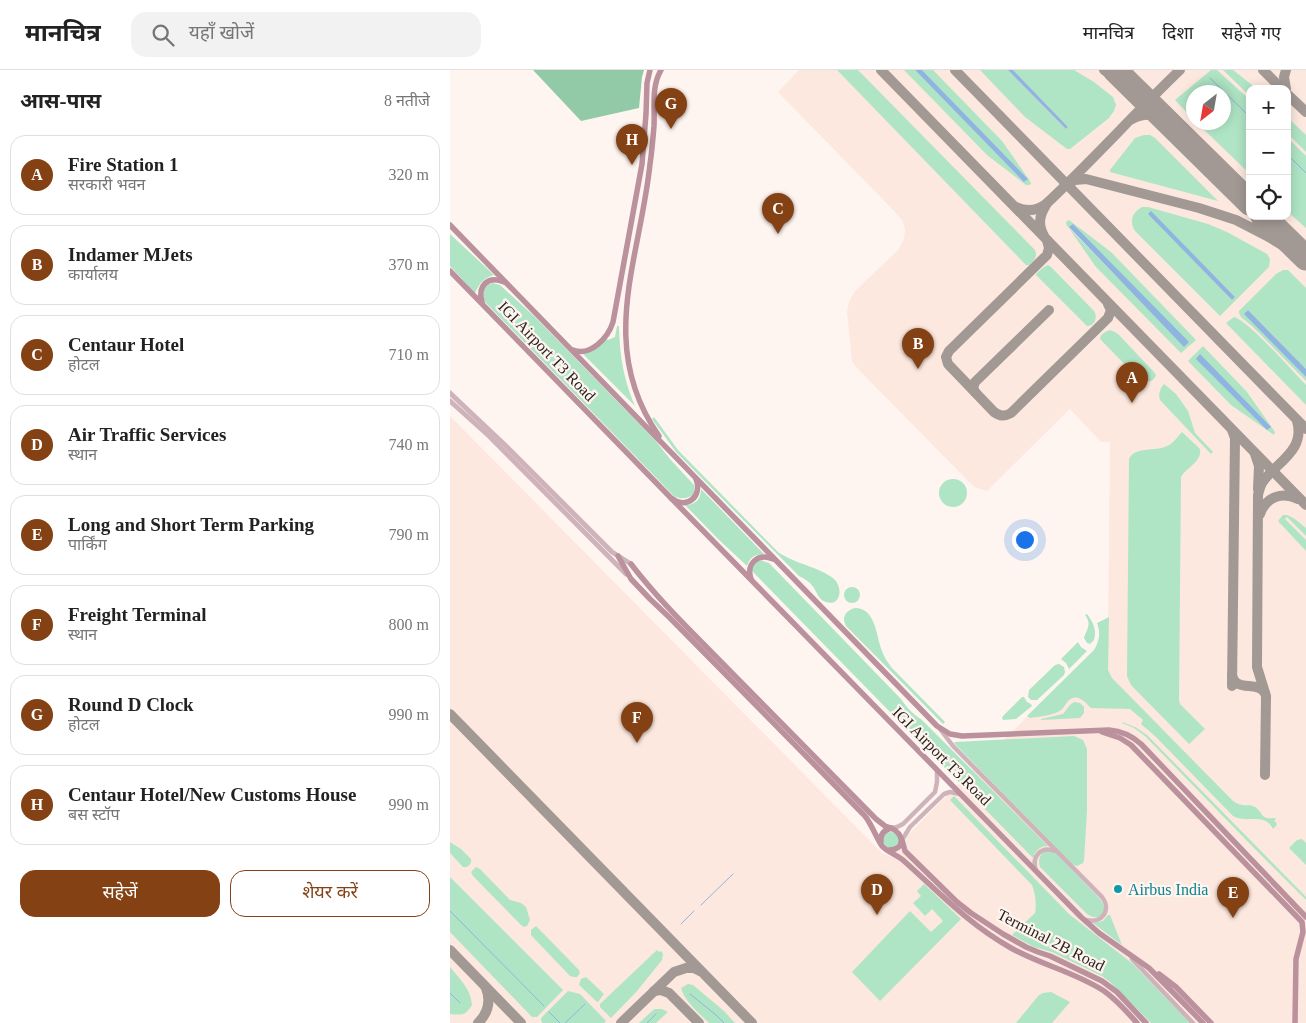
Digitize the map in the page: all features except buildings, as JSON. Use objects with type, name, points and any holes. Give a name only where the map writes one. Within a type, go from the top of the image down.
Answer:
[{"type":"main road","points":[[569,347],[581,352],[589,350],[598,344],[614,322],[642,164],[647,83],[650,70]]},
{"type":"main road","points":[[661,70],[655,86],[654,126],[650,164],[627,301],[625,333],[627,362],[642,410],[668,450]]},
{"type":"main road","points":[[450,225],[938,726],[950,734],[962,736],[1093,730],[1115,730],[1130,736],[1138,741],[1306,917]]},
{"type":"main road","name":"IGI Airport T3 Road","points":[[450,271],[1081,917],[1149,968],[1203,1023]]},
{"type":"main road","points":[[484,306],[480,296],[483,286],[487,282],[497,279],[507,284]]},
{"type":"main road","points":[[671,498],[684,503],[694,498],[698,484],[693,476]]},
{"type":"main road","points":[[618,556],[631,579],[861,812],[868,820],[882,846],[888,850],[897,849],[902,840],[898,831],[884,826],[876,819],[674,613],[631,564]]},
{"type":"main road","points":[[754,583],[749,574],[750,568],[756,559],[767,557],[776,561]]},
{"type":"main road","points":[[1093,730],[1126,740],[1302,922],[1303,932],[1296,959],[1295,1023]]},
{"type":"main road","points":[[881,842],[883,833],[891,828]]},
{"type":"main road","name":"Terminal 2B Road","points":[[902,840],[908,854],[956,902],[987,924],[1026,947],[1050,956],[1102,981],[1117,992],[1146,1023]]},
{"type":"main road","name":"Terminal 2B Road","points":[[888,850],[903,859],[952,906],[981,929],[1026,956],[1049,964],[1098,988],[1112,997],[1137,1023]]},
{"type":"main road","points":[[1026,947],[1029,950],[1026,956]]},
{"type":"main road","points":[[1149,968],[1176,987],[1211,1023]]},
{"type":"street","points":[[450,393],[612,552],[631,564]]},
{"type":"street","points":[[450,401],[489,436],[631,579]]},
{"type":"street","points":[[938,726],[953,746],[1104,900],[1106,909],[1098,920],[1089,921],[1081,917]]},
{"type":"street","points":[[891,828],[903,824],[935,792],[938,770]]},
{"type":"street","points":[[902,840],[910,827],[944,794],[950,792],[961,794]]},
{"type":"street","points":[[1038,874],[1034,865],[1037,855],[1050,849],[1059,853]]},
{"type":"street","points":[[1130,955],[1193,1023]]},
{"type":"shaded area","points":[[799,70],[1306,70],[1306,1023],[450,1023],[450,416],[882,853],[892,857],[905,844],[907,836],[945,797],[1108,638],[1110,442],[1101,442],[1070,409],[987,491],[974,487],[852,361],[847,312],[849,302],[855,291],[898,250],[904,239],[905,229],[902,220],[778,92]]},
{"type":"green space","points":[[533,70],[644,70],[639,108],[581,121]]},
{"type":"green space","points":[[837,70],[858,70],[1035,250],[1036,257],[1034,260],[1029,265],[1026,265]]},
{"type":"green space","points":[[904,70],[915,70],[1025,182],[1027,178],[922,70],[933,70],[1002,141],[1030,181],[1031,184],[1026,185],[987,155]]},
{"type":"green space","points":[[980,70],[1008,70],[1066,129],[1068,127],[1013,70],[1074,70],[1094,82],[1113,97],[1116,105],[1109,118],[1070,149],[1067,149],[1025,117]]},
{"type":"green space","points":[[1211,70],[1217,70],[1246,96],[1246,170],[1204,130],[1231,130],[1231,85],[1193,85]]},
{"type":"green space","points":[[1223,70],[1233,70],[1252,85],[1246,85],[1246,92]]},
{"type":"green space","points":[[1186,91],[1186,112],[1175,100]]},
{"type":"green space","points":[[1291,121],[1306,135],[1306,152],[1291,137]]},
{"type":"green space","points":[[1150,135],[1155,138],[1218,201],[1110,172],[1135,138]]},
{"type":"green space","points":[[1291,141],[1306,156],[1306,228],[1291,215]]},
{"type":"green space","points":[[1148,207],[1208,224],[1227,232],[1267,254],[1270,259],[1269,267],[1220,316],[1135,231],[1132,221],[1139,209]],"holes":[[[1151,212],[1235,297],[1232,300],[1149,214]]]},
{"type":"green space","points":[[1069,220],[1111,252],[1196,340],[1181,353],[1096,267],[1066,224]],"holes":[[[1073,224],[1188,342],[1184,346],[1069,228]]]},
{"type":"green space","points":[[450,234],[494,275],[482,281],[475,293],[450,266]]},
{"type":"green space","points":[[1048,265],[1094,311],[1096,318],[1092,325],[1087,326],[1036,275]]},
{"type":"green space","points":[[1283,270],[1288,270],[1306,288],[1306,369],[1248,310],[1245,314],[1306,377],[1306,381],[1239,313],[1276,274]]},
{"type":"green space","points":[[493,283],[500,285],[535,317],[655,440],[694,485],[692,496],[682,498],[674,496],[485,302],[484,290]]},
{"type":"green space","points":[[1234,317],[1250,327],[1306,385],[1306,405],[1226,323]]},
{"type":"green space","points":[[617,326],[619,326],[621,357],[625,376],[635,406],[583,354],[606,338],[608,340],[615,337]]},
{"type":"green space","points":[[1110,330],[1119,335],[1154,372],[1156,375],[1152,381],[1142,377],[1139,379],[1101,340],[1102,335]]},
{"type":"green space","points":[[1203,346],[1247,392],[1275,432],[1274,435],[1231,405],[1188,361]]},
{"type":"green space","points":[[1164,384],[1176,394],[1188,411],[1195,433],[1213,452],[1211,454],[1160,400],[1161,388]]},
{"type":"green space","points":[[654,417],[678,450],[778,552],[792,560],[822,571],[834,579],[840,592],[835,602],[831,603],[820,598],[811,584],[799,576],[676,452],[652,419]]},
{"type":"green space","points":[[1182,432],[1200,449],[1199,457],[1181,477],[1179,700],[1180,704],[1205,729],[1189,744],[1131,685],[1127,676],[1129,459],[1136,452],[1169,445]]},
{"type":"green space","points":[[953,479],[963,483],[967,493],[963,503],[953,507],[943,503],[939,493],[943,483]]},
{"type":"green space","points":[[701,489],[765,555],[754,556],[747,566],[685,505],[697,501]]},
{"type":"green space","points":[[1283,515],[1292,517],[1306,528],[1306,536],[1287,517],[1285,519],[1306,540],[1306,551],[1278,521]]},
{"type":"green space","points":[[760,560],[769,563],[901,699],[910,711],[922,720],[1048,846],[1039,849],[1033,858],[754,573],[752,570],[754,564]]},
{"type":"green space","points":[[849,587],[855,587],[860,592],[858,601],[849,603],[844,598],[844,592]]},
{"type":"green space","points":[[855,608],[862,609],[871,618],[882,651],[892,668],[945,722],[943,724],[846,626],[845,614]]},
{"type":"green space","points":[[1087,614],[1095,629],[1094,640],[1090,644],[1084,638],[1088,626],[1085,615]]},
{"type":"green space","points":[[1109,617],[1108,670],[1112,678],[1233,801],[1255,807],[1264,817],[1275,818],[1274,821],[1277,825],[1273,829],[1265,821],[1233,816],[1141,724],[1143,720],[1130,709],[1091,708],[1081,699],[1075,697],[1071,698],[1061,710],[1055,713],[1030,718],[1027,716],[1094,650],[1099,637],[1097,623]]},
{"type":"green space","points":[[1078,642],[1087,651],[1069,669],[1061,659]]},
{"type":"green space","points":[[1059,664],[1064,667],[1064,675],[1037,700],[1031,700],[1028,697],[1029,690],[1055,665]]},
{"type":"green space","points":[[1022,697],[1032,706],[1016,719],[1003,720],[1003,716]]},
{"type":"green space","points":[[1074,702],[1080,703],[1084,707],[1084,713],[1080,718],[1041,720],[1063,714]]},
{"type":"green space","points":[[1122,722],[1135,727],[1147,735],[1306,897],[1306,900],[1145,736]]},
{"type":"green space","points":[[1074,736],[1083,740],[1087,749],[1087,811],[1084,860],[1083,863],[1077,866],[1072,864],[954,743]]},
{"type":"green space","points":[[954,796],[1069,914],[1133,964],[1190,1023],[1151,1023],[1102,976],[1052,952],[1034,947],[1012,935],[1035,913],[1036,906],[1032,885],[950,800]]},
{"type":"green space","points":[[888,832],[894,832],[899,837],[897,846],[888,848],[883,843],[883,837]]},
{"type":"green space","points":[[1302,839],[1306,843],[1306,865],[1289,848],[1297,840]]},
{"type":"green space","points":[[450,842],[471,859],[469,865],[463,867],[450,853]]},
{"type":"green space","points":[[1045,851],[1057,854],[1100,899],[1104,908],[1102,914],[1096,917],[1087,914],[1040,867],[1041,854]]},
{"type":"green space","points":[[476,867],[510,900],[521,903],[526,907],[530,920],[527,926],[521,925],[473,876],[471,872]]},
{"type":"green space","points":[[450,877],[563,990],[537,1017],[532,1017],[450,932]]},
{"type":"green space","points":[[924,884],[961,919],[880,1001],[852,972],[910,911],[931,932],[943,921],[932,909],[925,916],[913,903],[921,896],[917,891]]},
{"type":"green space","points":[[1110,915],[1122,945],[1093,923],[1103,921]]},
{"type":"green space","points":[[536,926],[579,970],[580,973],[577,977],[570,976],[531,935],[531,930]]},
{"type":"green space","points":[[657,950],[663,954],[662,960],[637,991],[611,1018],[600,1007],[600,1004]]},
{"type":"green space","points":[[450,967],[464,984],[471,999],[472,1005],[463,1014],[450,1014]]},
{"type":"green space","points":[[586,977],[604,994],[598,1002],[579,985],[581,979]]},
{"type":"green space","points":[[688,984],[693,985],[724,1011],[735,1023],[709,1023],[693,1007],[683,993],[681,988]]},
{"type":"green space","points":[[568,991],[580,994],[606,1021],[604,1023],[542,1023],[542,1017]]},
{"type":"green space","points":[[1051,992],[1070,1002],[1052,1023],[1016,1023],[1039,995]]},
{"type":"green space","points":[[662,1009],[668,1012],[656,1023],[639,1023],[652,1011]]},
{"type":"water","points":[[915,70],[922,70],[1028,179],[1024,182]]},
{"type":"water","points":[[1008,70],[1013,70],[1068,127],[1066,129]]},
{"type":"water","points":[[1151,211],[1235,297],[1232,300],[1148,214]]},
{"type":"water","points":[[1073,224],[1189,342],[1184,347],[1069,227]]},
{"type":"water","points":[[1248,310],[1306,369],[1306,377],[1244,314]]},
{"type":"water","points":[[1200,354],[1271,427],[1267,430],[1196,359]]},
{"type":"waterway","points":[[1210,78],[1246,113]]},
{"type":"waterway","points":[[1291,158],[1306,173]]},
{"type":"waterway","points":[[701,905],[733,874]]},
{"type":"waterway","points":[[450,911],[544,1006]]},
{"type":"waterway","points":[[681,924],[694,911]]},
{"type":"waterway","points":[[450,993],[460,1003]]},
{"type":"waterway","points":[[690,994],[724,1023]]},
{"type":"waterway","points":[[565,1023],[585,1004]]},
{"type":"waterway","points":[[549,1012],[560,1023]]},
{"type":"waterway","points":[[647,1023],[656,1014]]},
{"type":"taxiway","points":[[881,70],[1306,505]]},
{"type":"taxiway","points":[[955,70],[1306,429]]},
{"type":"taxiway","points":[[1104,70],[1155,109]]},
{"type":"taxiway","points":[[1016,207],[1032,210],[1046,204],[1180,70]]},
{"type":"taxiway","points":[[1263,70],[1278,85]]},
{"type":"taxiway","points":[[1285,85],[1284,77],[1286,70]]},
{"type":"taxiway","points":[[1291,98],[1306,112]]},
{"type":"taxiway","points":[[1132,119],[1141,115],[1150,115],[1168,122]]},
{"type":"taxiway","points":[[1067,184],[1075,180],[1086,179],[1199,208],[1236,220],[1267,236],[1306,261]]},
{"type":"taxiway","points":[[1044,236],[1040,220],[1046,205]]},
{"type":"taxiway","points":[[1047,240],[1049,248],[1047,255],[949,351],[946,357],[948,364],[994,412],[1002,416],[1009,414],[1108,318],[1111,310],[1108,304]]},
{"type":"taxiway","points":[[975,392],[973,388],[975,382],[1049,310]]},
{"type":"taxiway","points":[[1265,775],[1266,696],[1257,667],[1258,495],[1262,483],[1293,449],[1299,431],[1297,421]]},
{"type":"taxiway","points":[[1232,430],[1235,438],[1232,686]]},
{"type":"taxiway","points":[[1255,454],[1259,466],[1258,489]]},
{"type":"taxiway","points":[[1260,514],[1266,503],[1275,497],[1286,496],[1298,499]]},
{"type":"taxiway","points":[[1232,675],[1238,684],[1257,687],[1265,693]]},
{"type":"taxiway","points":[[450,714],[752,1023]]},
{"type":"taxiway","points":[[450,950],[521,1023]]},
{"type":"taxiway","points":[[621,1023],[674,972],[686,968],[694,968],[700,971]]},
{"type":"taxiway","points":[[478,1023],[488,1007],[486,988]]},
{"type":"taxiway","points":[[654,991],[661,990],[669,993],[699,1023]]},
{"type":"runway","points":[[1115,70],[1246,199]]},
{"type":"runway","points":[[1267,220],[1306,258]]},
{"type":"place","name":"Round D Clock","points":[[671,129]]},
{"type":"place","name":"Centaur Hotel/New Customs House","points":[[632,165]]},
{"type":"place","name":"Centaur Hotel","points":[[778,234]]},
{"type":"place","name":"Indamer MJets","points":[[918,369]]},
{"type":"place","name":"Fire Station 1","points":[[1132,403]]},
{"type":"place","name":"Freight Terminal","points":[[637,743]]},
{"type":"place","name":"Airbus India","points":[[1118,889]]},
{"type":"place","name":"Air Traffic Services","points":[[877,915]]},
{"type":"place","name":"Long and Short Term Parking","points":[[1233,918]]}]
